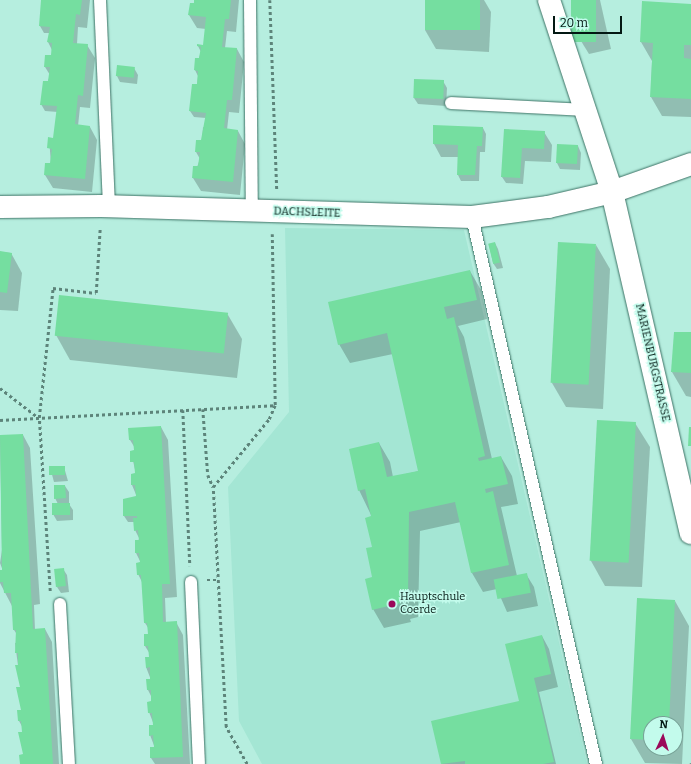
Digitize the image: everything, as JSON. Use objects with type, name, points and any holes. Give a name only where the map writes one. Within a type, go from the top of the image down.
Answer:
[{"type":"street","points":[[549,0],[612,192]]},
{"type":"street","name":"DACHSLEITE","points":[[0,207],[105,206],[472,217],[548,207],[612,192],[691,164]]},
{"type":"street","name":"MARIENBURGSTRASSE","points":[[612,192],[691,533]]},
{"type":"lane","points":[[100,0],[105,206]]},
{"type":"lane","points":[[250,0],[252,211]]},
{"type":"lane","points":[[451,102],[585,110]]},
{"type":"lane","points":[[472,217],[596,764]]},
{"type":"lane","points":[[191,582],[199,764]]},
{"type":"lane","points":[[60,604],[69,764]]},
{"type":"path","points":[[213,487],[270,419],[275,405],[272,231],[277,187],[270,0]]},
{"type":"path","points":[[60,604],[50,592],[39,418],[53,288],[96,293],[105,206]]},
{"type":"path","points":[[0,388],[39,418]]},
{"type":"path","points":[[0,420],[275,405]]},
{"type":"path","points":[[203,409],[208,475],[213,487],[226,727],[247,764]]},
{"type":"path","points":[[183,410],[191,582]]},
{"type":"shaded area","name":"Hauptschule Coerde","points":[[285,228],[464,230],[587,764],[262,764],[239,721],[228,487],[289,412]]},
{"type":"building","points":[[41,0],[82,0],[80,15],[76,14],[73,43],[88,44],[83,96],[78,95],[75,124],[90,126],[85,179],[44,175],[45,163],[50,163],[52,149],[47,148],[48,137],[53,138],[57,106],[40,105],[43,81],[48,81],[50,67],[44,67],[45,55],[51,55],[52,43],[47,42],[50,27],[39,26]]},
{"type":"building","points":[[194,0],[231,0],[229,19],[225,19],[222,47],[237,48],[232,100],[227,100],[224,128],[238,130],[233,182],[192,178],[193,166],[198,166],[200,152],[195,152],[196,140],[201,140],[206,113],[189,111],[192,84],[197,84],[198,71],[194,70],[195,58],[199,58],[201,47],[197,46],[197,44],[203,45],[206,17],[188,15],[190,3],[194,3]]},
{"type":"building","points":[[425,0],[480,0],[480,30],[425,30]]},
{"type":"building","points":[[571,0],[596,0],[596,42],[571,42]]},
{"type":"building","points":[[642,1],[691,4],[691,45],[684,45],[684,58],[691,59],[691,99],[650,97],[653,43],[640,42]]},
{"type":"building","points":[[117,65],[135,67],[134,78],[116,76]]},
{"type":"building","points":[[414,79],[444,80],[443,99],[413,98]]},
{"type":"building","points":[[433,125],[483,127],[482,146],[477,146],[475,175],[457,175],[458,145],[433,144]]},
{"type":"building","points":[[504,129],[545,131],[544,149],[522,148],[520,178],[501,177]]},
{"type":"building","points":[[557,144],[578,145],[577,164],[556,163]]},
{"type":"building","points":[[495,242],[500,262],[493,264],[488,244]]},
{"type":"building","points":[[558,242],[596,244],[589,385],[551,383]]},
{"type":"building","points":[[0,251],[12,253],[7,293],[0,292]]},
{"type":"building","points":[[470,270],[477,300],[444,307],[447,319],[454,317],[485,456],[478,458],[479,461],[501,456],[508,484],[485,489],[486,493],[493,491],[509,565],[471,573],[455,502],[409,512],[408,598],[400,600],[401,603],[372,610],[365,579],[372,577],[366,548],[372,547],[365,518],[371,516],[365,489],[358,491],[349,449],[379,442],[387,477],[418,471],[387,333],[338,345],[328,302]]},
{"type":"building","points":[[59,295],[228,313],[224,354],[55,336]]},
{"type":"building","points":[[674,332],[691,332],[691,373],[671,372]]},
{"type":"building","points":[[597,420],[636,422],[629,563],[590,561]]},
{"type":"building","points":[[161,426],[170,584],[162,584],[163,622],[177,621],[183,757],[150,758],[150,747],[154,747],[153,735],[149,736],[149,725],[153,725],[152,713],[148,713],[147,702],[151,701],[151,690],[147,690],[146,679],[150,679],[150,667],[146,668],[145,657],[149,657],[148,646],[144,646],[144,634],[148,634],[147,623],[144,623],[141,575],[137,575],[136,563],[140,562],[139,553],[135,553],[135,540],[139,540],[138,530],[134,531],[133,518],[137,518],[137,516],[123,516],[123,499],[136,496],[135,485],[131,485],[131,474],[135,473],[134,462],[130,462],[130,451],[134,450],[133,440],[129,440],[128,428]]},
{"type":"building","points":[[689,427],[691,427],[691,446],[688,446]]},
{"type":"building","points":[[23,434],[33,629],[45,628],[53,764],[20,764],[19,755],[23,754],[18,732],[22,732],[21,721],[18,721],[17,710],[21,710],[16,687],[20,687],[15,665],[18,665],[18,653],[15,653],[16,630],[13,630],[11,593],[4,593],[3,582],[0,582],[0,570],[2,570],[0,435]]},
{"type":"building","points":[[49,466],[65,466],[65,475],[49,475]]},
{"type":"building","points":[[54,485],[65,485],[66,498],[54,499]]},
{"type":"building","points":[[52,503],[70,503],[70,515],[52,515]]},
{"type":"building","points":[[64,568],[66,586],[56,587],[54,569]]},
{"type":"building","points":[[527,573],[531,593],[497,599],[494,579]]},
{"type":"building","points":[[637,598],[675,600],[669,716],[643,716],[643,740],[630,739]]},
{"type":"building","points":[[542,635],[551,674],[534,678],[554,762],[543,764],[465,764],[465,761],[441,764],[431,721],[519,701],[505,644]]},
{"type":"place","name":"Hauptschule Coerde","points":[[392,604]]}]
